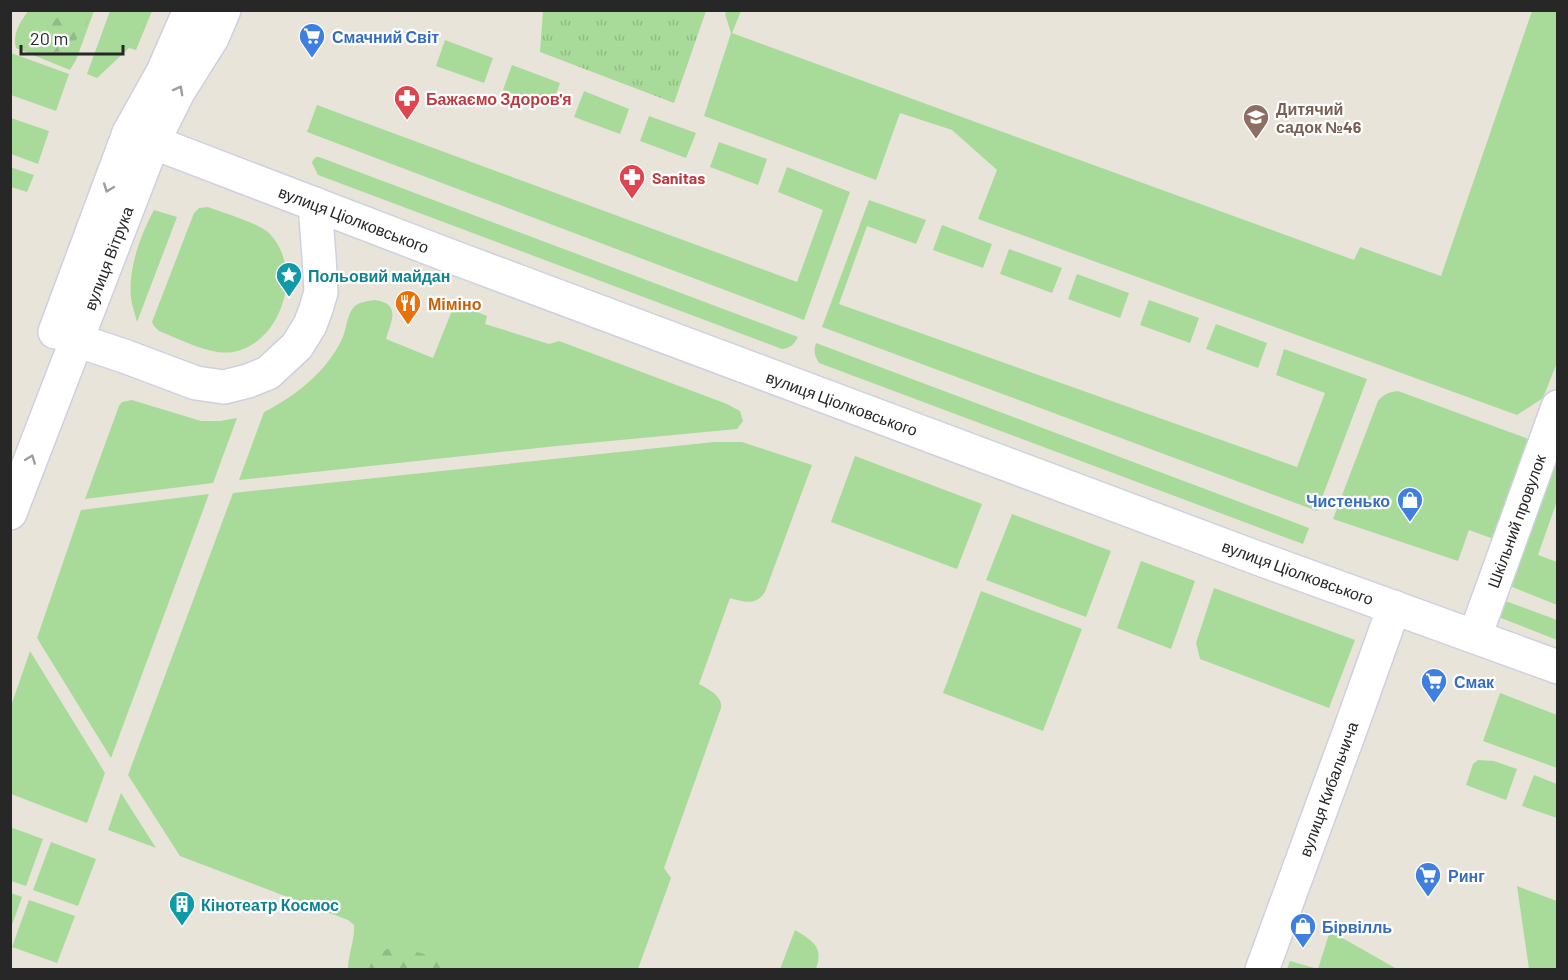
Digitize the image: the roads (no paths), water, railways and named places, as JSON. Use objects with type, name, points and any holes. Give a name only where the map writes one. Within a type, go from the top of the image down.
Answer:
[{"type":"street","name":"вулиця Вітрука","points":[[10,513],[76,340],[163,72],[190,10]]},
{"type":"street","name":"вулиця Вітрука","points":[[10,449],[141,138],[178,92],[212,38],[224,10]]},
{"type":"street","name":"вулиця Ціолковського","points":[[141,138],[788,383],[1260,559],[1557,666]]},
{"type":"street","points":[[76,340],[196,383],[224,387],[268,373],[297,346],[310,325],[321,292],[315,204]]},
{"type":"street","name":"Шкільний провулок","points":[[1475,636],[1557,407]]},
{"type":"street","name":"вулиця Кибальчича","points":[[1262,969],[1394,607]]},
{"type":"place","name":"Смачний Світ","points":[[312,59]]},
{"type":"place","name":"Бажаємо Здоров'я","points":[[407,121]]},
{"type":"place","name":"Дитячий садок №46","points":[[1256,140]]},
{"type":"place","name":"Sanitas","points":[[632,200]]},
{"type":"place","name":"Польовий майдан","points":[[289,298]]},
{"type":"place","name":"Міміно","points":[[408,326]]},
{"type":"place","name":"Чистенько","points":[[1410,523]]},
{"type":"place","name":"Смак","points":[[1434,704]]},
{"type":"place","name":"Ринг","points":[[1428,898]]},
{"type":"place","name":"Кінотеатр Космос","points":[[182,927]]},
{"type":"place","name":"Бірвілль","points":[[1303,949]]}]
